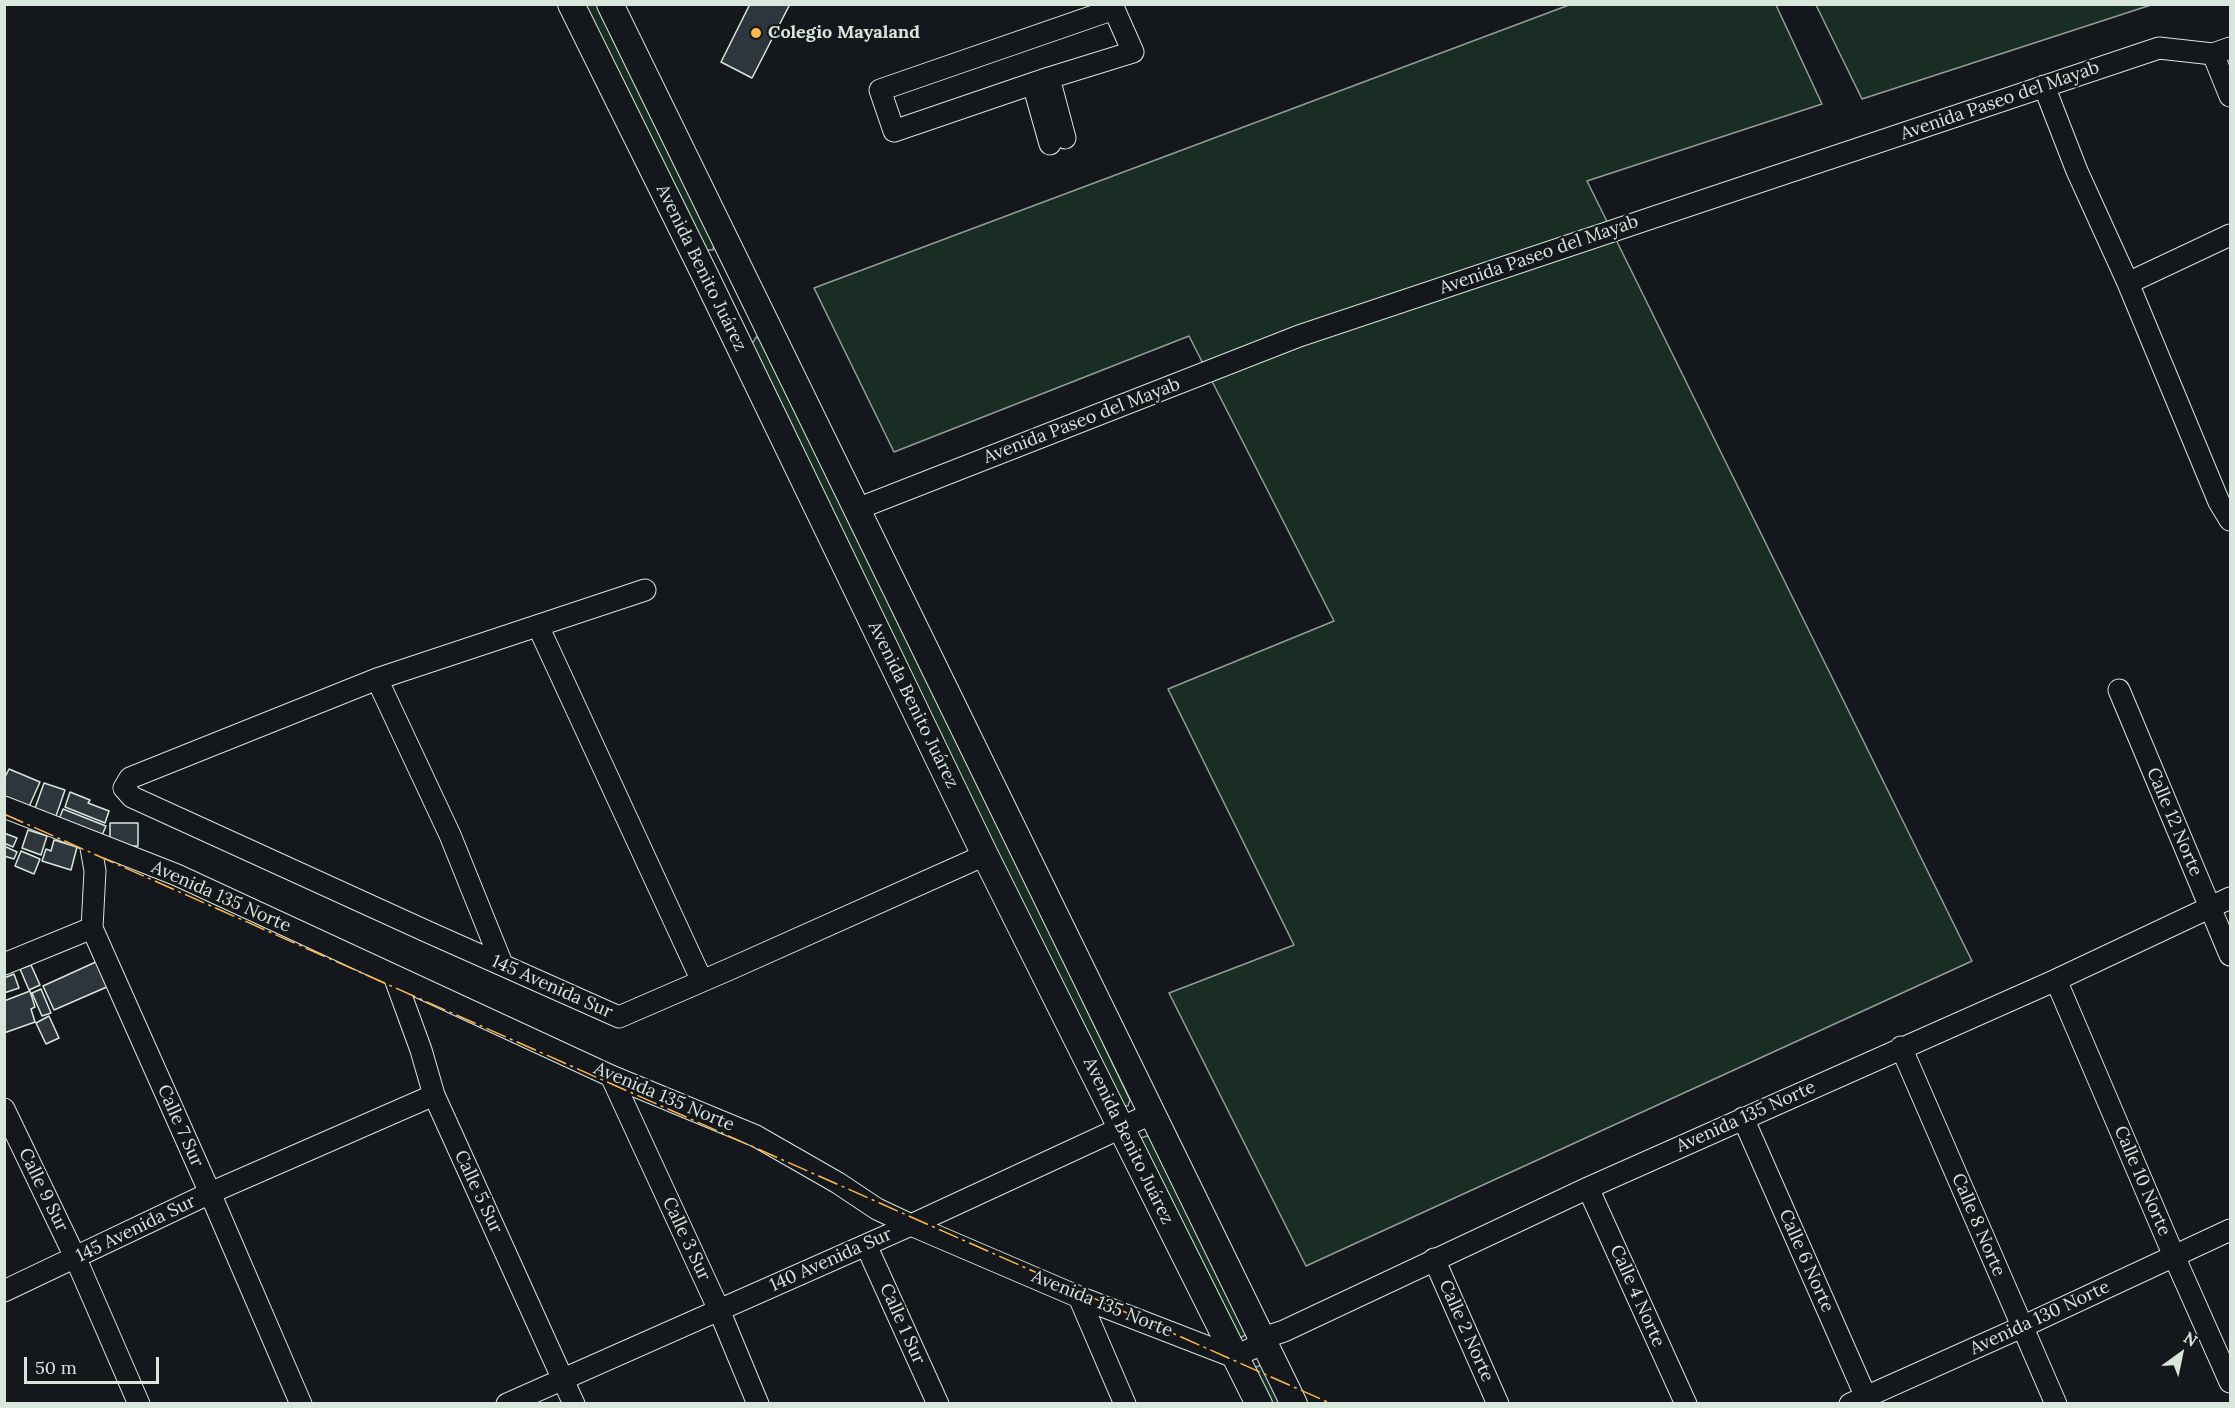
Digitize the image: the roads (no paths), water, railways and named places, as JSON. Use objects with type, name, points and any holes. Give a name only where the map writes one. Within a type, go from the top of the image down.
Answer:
[{"type":"main road","name":"Avenida Benito Juárez","points":[[571,4],[705,275],[985,855],[1122,1127],[1255,1402]]},
{"type":"main road","name":"Avenida Benito Juárez","points":[[610,4],[1294,1404]]},
{"type":"street","points":[[1114,9],[1134,52],[1041,81],[894,131],[880,90],[1114,9]]},
{"type":"street","name":"Avenida Paseo del Mayab","points":[[857,509],[1299,336],[2044,86],[2159,48],[2222,51]]},
{"type":"street","points":[[2222,51],[2230,96]]},
{"type":"street","points":[[1041,81],[1057,141]]},
{"type":"street","points":[[2044,86],[2077,171],[2128,283],[2218,502],[2230,520]]},
{"type":"street","points":[[2128,283],[2230,235]]},
{"type":"street","points":[[502,964],[450,835],[377,679],[645,590]]},
{"type":"street","points":[[538,626],[702,981]]},
{"type":"street","name":"145 Avenida Sur","points":[[377,679],[130,778],[124,788],[132,797],[142,802],[619,1017],[985,855]]},
{"type":"street","name":"Calle 12 Norte","points":[[2119,690],[2230,955]]},
{"type":"street","name":"Avenida 135 Norte","points":[[4,807],[177,875],[611,1076],[756,1136],[838,1183],[877,1209],[911,1225],[1079,1297],[1234,1357],[1253,1348],[1263,1338],[1284,1331],[1588,1188],[2056,980],[2230,898]]},
{"type":"street","name":"Calle 7 Sur","points":[[90,842],[95,871],[92,928],[301,1404]]},
{"type":"street","points":[[4,964],[92,928]]},
{"type":"street","name":"Calle 5 Sur","points":[[394,976],[421,1050],[434,1095],[574,1404]]},
{"type":"street","name":"Calle 10 Norte","points":[[2056,980],[2230,1382]]},
{"type":"street","name":"Calle 8 Norte","points":[[1901,1047],[2055,1404]]},
{"type":"street","name":"Calle 3 Sur","points":[[611,1076],[719,1310],[758,1404]]},
{"type":"street","name":"145 Avenida Sur","points":[[4,1292],[210,1193],[434,1095]]},
{"type":"street","name":"Calle 9 Sur","points":[[4,1109],[76,1259],[139,1404]]},
{"type":"street","name":"140 Avenida Sur","points":[[507,1404],[911,1225],[1153,1113]]},
{"type":"street","name":"Calle 6 Norte","points":[[1743,1118],[1861,1401]]},
{"type":"street","name":"Calle 4 Norte","points":[[1588,1188],[1686,1404]]},
{"type":"street","name":"Avenida 130 Norte","points":[[1861,1401],[2230,1230]]},
{"type":"street","name":"Calle 1 Sur","points":[[866,1245],[938,1404]]},
{"type":"street","name":"Calle 2 Norte","points":[[1434,1259],[1498,1404]]},
{"type":"street","points":[[1079,1297],[1125,1404]]},
{"type":"place","name":"Colegio Mayaland","points":[[756,33]]}]
